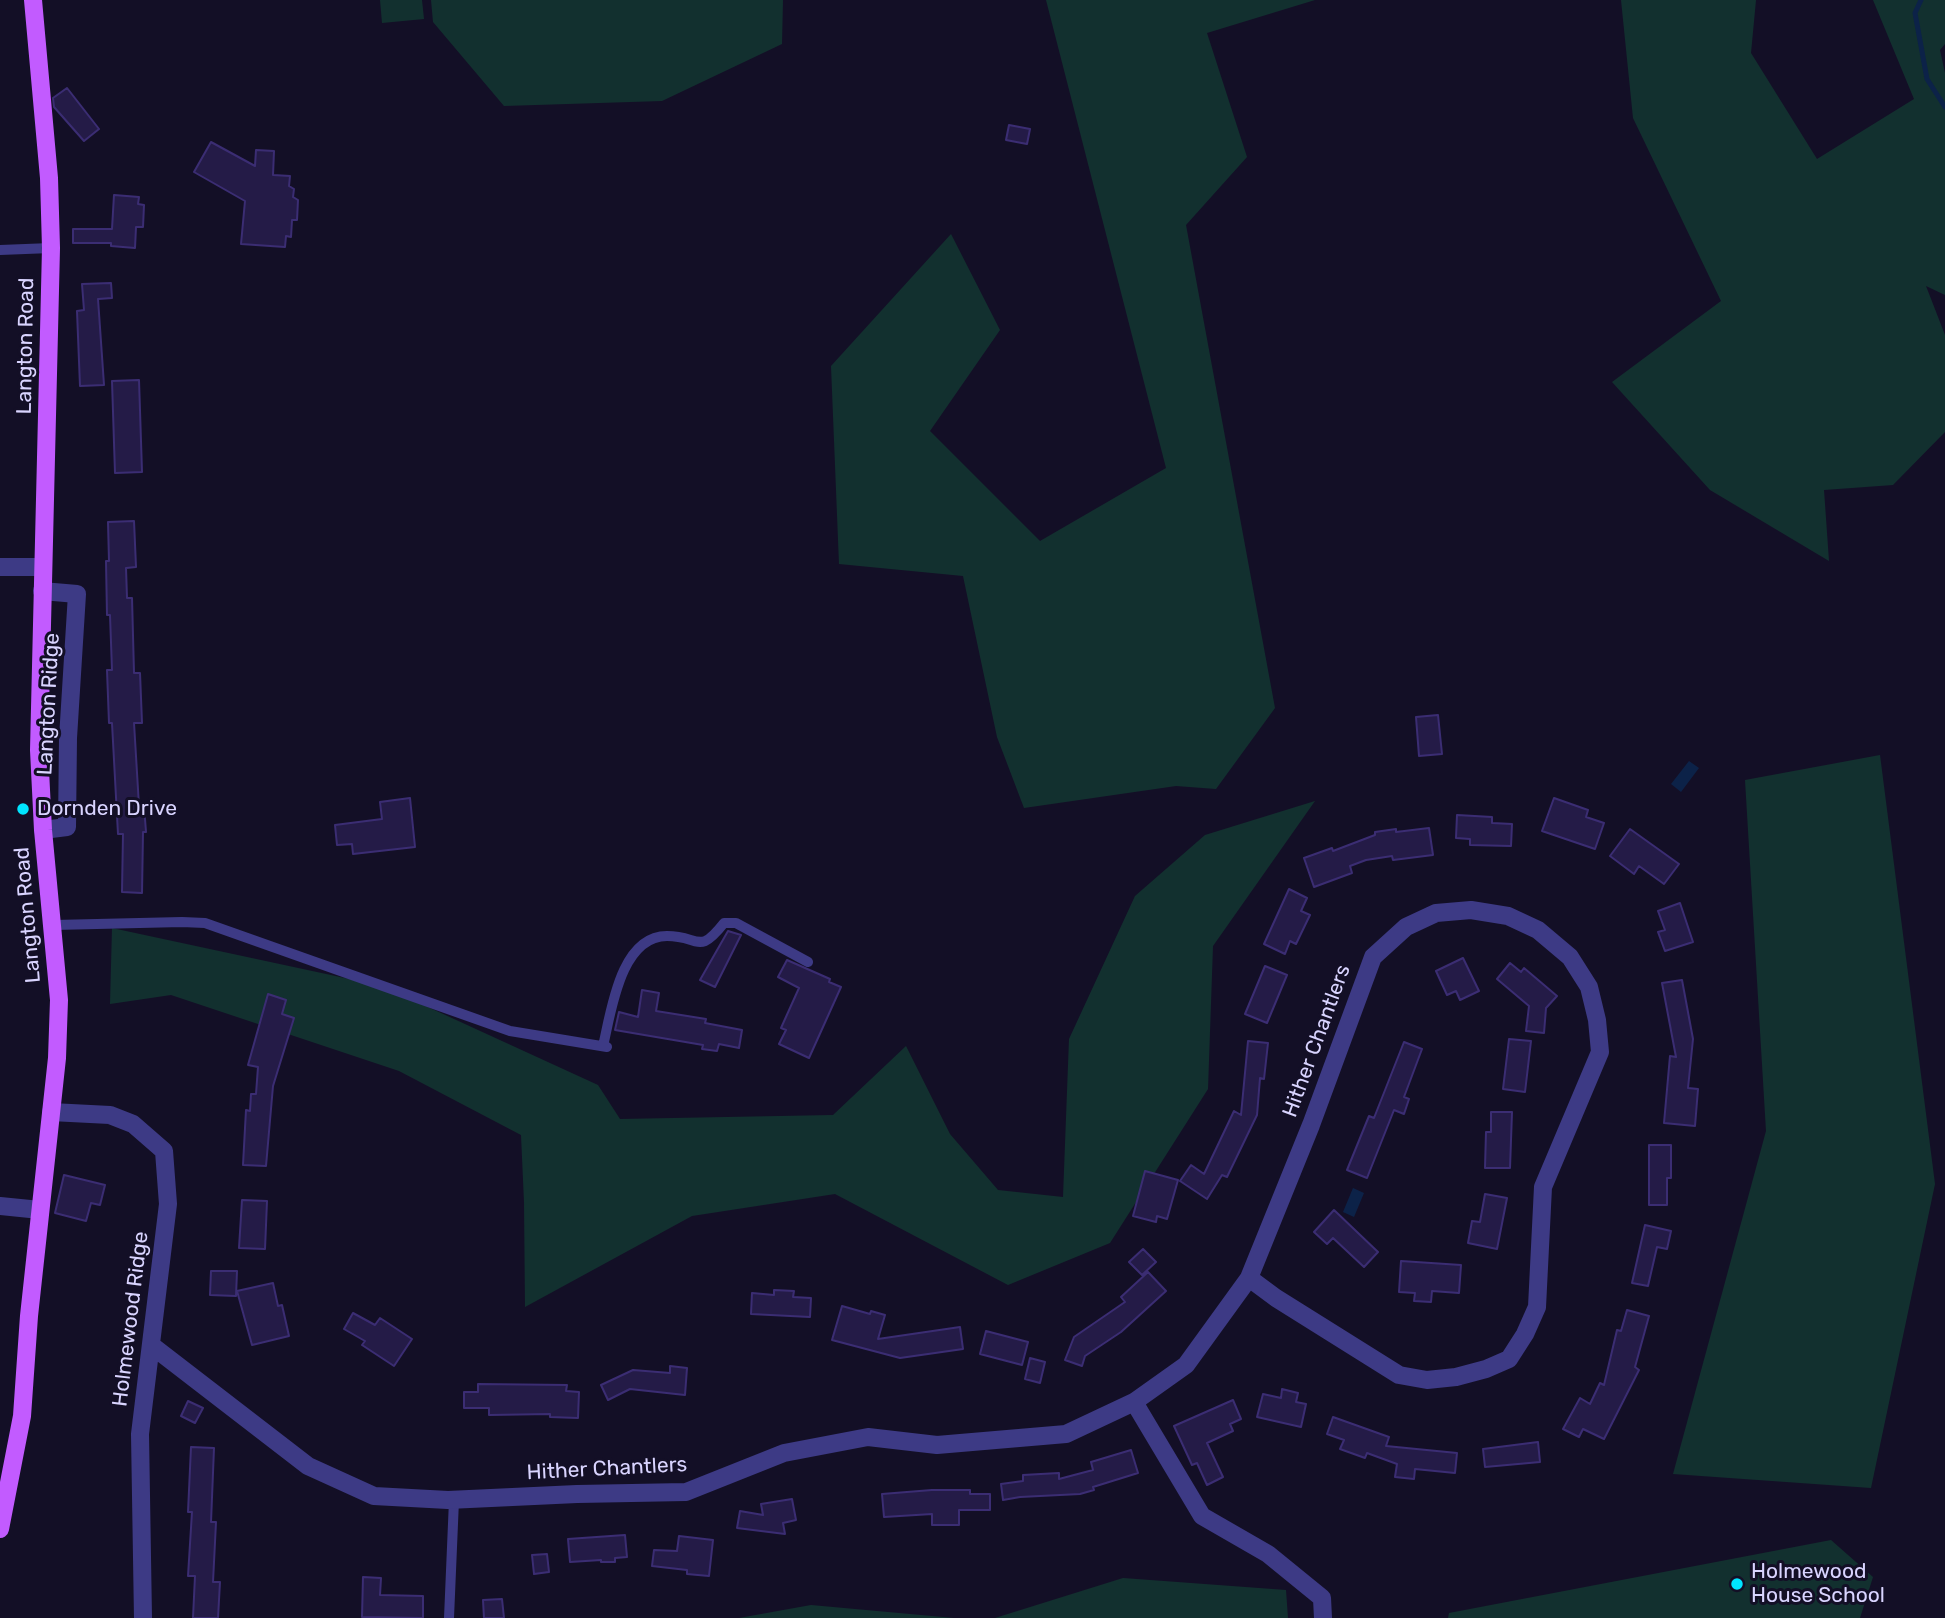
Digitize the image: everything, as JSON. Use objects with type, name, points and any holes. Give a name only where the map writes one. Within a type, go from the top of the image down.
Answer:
[{"type":"main road","name":"Langton Road","points":[[0,1529],[22,1416],[29,1316],[57,1058],[59,1000],[43,830],[39,750],[51,248],[49,178],[33,0]]},
{"type":"street","points":[[0,567],[43,566]]},
{"type":"street","name":"Langton Ridge","points":[[42,591],[77,594],[68,738],[67,827],[43,830]]},
{"type":"street","name":"Hither Chantlers","points":[[151,1345],[308,1466],[374,1496],[454,1500],[686,1492],[784,1453],[868,1437],[937,1445],[1066,1434],[1134,1402],[1186,1365],[1249,1278],[1311,1125],[1373,957],[1406,927],[1436,913],[1471,910],[1508,916],[1538,930],[1570,957],[1589,987],[1597,1020],[1600,1052],[1544,1187],[1537,1307],[1525,1334],[1509,1359],[1456,1377],[1427,1380],[1399,1376],[1249,1278]]},
{"type":"street","name":"Holmewood Ridge","points":[[51,1112],[110,1115],[133,1124],[164,1151],[168,1204],[140,1434],[143,1618]]},
{"type":"street","points":[[0,1206],[40,1210]]},
{"type":"street","points":[[1134,1402],[1202,1516],[1268,1554],[1322,1598],[1323,1618]]},
{"type":"lane","points":[[0,250],[51,248]]},
{"type":"lane","points":[[54,925],[205,923],[510,1031],[605,1047],[622,974],[638,949],[655,938],[666,936],[703,943],[711,940],[724,923],[736,923],[808,962]]},
{"type":"lane","points":[[449,1618],[454,1500]]},
{"type":"green space","points":[[380,0],[422,0],[424,19],[382,23]]},
{"type":"green space","points":[[431,0],[783,0],[782,44],[662,101],[504,106],[433,22]]},
{"type":"green space","points":[[1046,0],[1315,0],[1207,33],[1247,157],[1186,225],[1275,708],[1216,789],[1176,786],[1024,808],[997,737],[963,576],[839,564],[831,366],[951,234],[1000,330],[930,431],[1040,541],[1166,468]]},
{"type":"green space","points":[[1621,0],[1756,0],[1751,53],[1817,159],[1914,99],[1873,0],[1945,0],[1945,44],[1940,50],[1945,73],[1945,295],[1926,286],[1945,335],[1945,432],[1893,485],[1824,490],[1829,561],[1710,490],[1612,382],[1721,301],[1633,118]]},
{"type":"green space","points":[[1880,755],[1935,1184],[1871,1488],[1673,1474],[1766,1131],[1745,780]]},
{"type":"green space","points":[[1315,801],[1213,946],[1208,1089],[1110,1243],[1008,1285],[835,1194],[692,1216],[525,1307],[521,1135],[399,1071],[171,995],[110,1004],[112,928],[382,986],[598,1085],[620,1119],[833,1115],[906,1046],[950,1134],[998,1190],[1063,1197],[1069,1039],[1135,896],[1205,835]]},
{"type":"green space","name":"Holmewood House School","points":[[1831,1540],[1873,1577],[1860,1618],[1448,1618],[1449,1613]]},
{"type":"green space","points":[[1123,1578],[1286,1590],[1288,1618],[995,1618]]},
{"type":"green space","points":[[811,1605],[954,1618],[739,1618]]},
{"type":"water","points":[[1689,761],[1699,768],[1681,792],[1671,784]]},
{"type":"water","points":[[1353,1188],[1364,1193],[1354,1217],[1343,1212]]},
{"type":"building","points":[[67,88],[99,129],[84,141],[54,107],[53,98]]},
{"type":"building","points":[[1009,125],[1030,129],[1027,144],[1006,140]]},
{"type":"building","points":[[211,142],[255,166],[256,150],[274,151],[273,175],[290,176],[289,186],[294,189],[293,197],[298,200],[297,220],[292,220],[291,237],[286,236],[285,247],[241,244],[245,201],[194,172]]},
{"type":"building","points":[[114,195],[139,197],[138,204],[144,205],[143,227],[136,227],[135,248],[111,246],[111,243],[73,243],[73,229],[112,229]]},
{"type":"building","points":[[111,283],[112,298],[98,299],[104,385],[80,386],[77,311],[84,310],[82,284]]},
{"type":"building","points":[[139,380],[142,472],[115,473],[112,381]]},
{"type":"building","points":[[134,521],[136,567],[126,568],[127,598],[132,598],[134,673],[140,673],[142,723],[134,723],[139,806],[144,806],[146,832],[143,832],[142,893],[122,892],[123,834],[118,834],[107,670],[112,670],[110,615],[107,615],[108,522]]},
{"type":"building","points":[[1438,715],[1442,754],[1419,756],[1416,717]]},
{"type":"building","points":[[410,798],[415,847],[353,854],[352,844],[337,845],[335,825],[382,819],[380,802]]},
{"type":"building","points":[[1554,798],[1588,810],[1586,817],[1604,823],[1595,849],[1542,831]]},
{"type":"building","points":[[1457,815],[1492,817],[1492,823],[1512,824],[1511,846],[1470,845],[1470,839],[1456,838]]},
{"type":"building","points":[[1429,828],[1433,855],[1366,860],[1350,866],[1352,873],[1314,887],[1304,858],[1332,848],[1333,851],[1375,835],[1375,832]]},
{"type":"building","points":[[1630,829],[1679,864],[1664,884],[1639,866],[1634,874],[1610,856]]},
{"type":"building","points":[[1289,889],[1307,898],[1301,911],[1310,915],[1296,944],[1290,941],[1285,954],[1264,944]]},
{"type":"building","points":[[1680,903],[1693,942],[1665,951],[1658,932],[1665,930],[1658,911]]},
{"type":"building","points":[[728,931],[741,935],[715,987],[700,980]]},
{"type":"building","points":[[1463,958],[1479,991],[1460,1000],[1456,991],[1447,995],[1436,971]]},
{"type":"building","points":[[787,960],[830,979],[829,982],[841,987],[809,1058],[779,1044],[786,1030],[781,1028],[799,988],[778,977]]},
{"type":"building","points":[[1510,963],[1521,972],[1524,968],[1557,996],[1546,1008],[1544,1033],[1526,1031],[1529,1006],[1497,979]]},
{"type":"building","points":[[1265,966],[1287,975],[1267,1023],[1245,1014]]},
{"type":"building","points":[[1682,980],[1693,1039],[1688,1088],[1698,1089],[1695,1126],[1664,1123],[1670,1056],[1676,1057],[1662,983]]},
{"type":"building","points":[[642,990],[659,993],[656,1011],[706,1019],[705,1023],[742,1030],[739,1048],[719,1044],[717,1051],[702,1049],[703,1045],[615,1030],[619,1012],[638,1017]]},
{"type":"building","points":[[268,994],[286,1000],[282,1014],[294,1018],[273,1086],[266,1166],[243,1165],[246,1110],[250,1111],[251,1094],[256,1094],[258,1067],[248,1065]]},
{"type":"building","points":[[1509,1039],[1531,1041],[1525,1092],[1503,1089]]},
{"type":"building","points":[[1248,1041],[1268,1043],[1264,1079],[1260,1078],[1257,1115],[1227,1177],[1222,1175],[1207,1199],[1180,1181],[1191,1165],[1204,1174],[1234,1111],[1241,1115]]},
{"type":"building","points":[[1404,1042],[1422,1049],[1404,1097],[1409,1099],[1404,1114],[1394,1110],[1367,1178],[1347,1170],[1369,1116],[1374,1118]]},
{"type":"building","points":[[1491,1112],[1512,1112],[1510,1168],[1485,1168],[1486,1132],[1491,1132]]},
{"type":"building","points":[[1649,1145],[1671,1145],[1671,1178],[1667,1178],[1667,1205],[1649,1205]]},
{"type":"building","points":[[1145,1171],[1178,1180],[1167,1219],[1157,1216],[1156,1222],[1133,1216]]},
{"type":"building","points":[[64,1175],[105,1185],[100,1205],[91,1203],[86,1221],[55,1213]]},
{"type":"building","points":[[1485,1194],[1507,1198],[1497,1249],[1468,1243],[1472,1221],[1480,1222]]},
{"type":"building","points":[[242,1200],[267,1201],[265,1249],[239,1248]]},
{"type":"building","points":[[1334,1210],[1378,1252],[1364,1267],[1333,1238],[1327,1244],[1314,1232]]},
{"type":"building","points":[[1645,1225],[1671,1231],[1667,1249],[1657,1247],[1648,1286],[1632,1283]]},
{"type":"building","points":[[1143,1249],[1156,1262],[1142,1275],[1129,1262]]},
{"type":"building","points":[[1401,1261],[1461,1265],[1459,1293],[1432,1291],[1431,1302],[1414,1301],[1415,1293],[1399,1292]]},
{"type":"building","points":[[211,1271],[237,1271],[236,1296],[210,1295]]},
{"type":"building","points":[[1148,1272],[1166,1291],[1121,1332],[1085,1356],[1082,1366],[1065,1360],[1074,1337],[1125,1302],[1121,1297]]},
{"type":"building","points":[[273,1283],[278,1306],[282,1305],[289,1336],[252,1345],[237,1291]]},
{"type":"building","points":[[774,1290],[794,1291],[793,1297],[811,1298],[810,1317],[751,1314],[752,1293],[774,1295]]},
{"type":"building","points":[[842,1306],[885,1315],[878,1339],[960,1327],[963,1349],[900,1358],[832,1340]]},
{"type":"building","points":[[1627,1310],[1649,1316],[1635,1367],[1639,1370],[1604,1439],[1583,1429],[1579,1437],[1563,1429],[1580,1398],[1590,1404],[1600,1383],[1604,1385],[1617,1330],[1621,1331]]},
{"type":"building","points":[[353,1313],[375,1325],[380,1318],[412,1339],[394,1366],[362,1345],[365,1341],[344,1329]]},
{"type":"building","points":[[986,1331],[1028,1342],[1022,1365],[980,1354]]},
{"type":"building","points":[[1030,1358],[1045,1362],[1040,1383],[1025,1379]]},
{"type":"building","points":[[670,1366],[687,1368],[685,1395],[630,1389],[608,1400],[601,1385],[633,1370],[670,1373]]},
{"type":"building","points":[[478,1384],[567,1385],[566,1391],[579,1392],[578,1418],[550,1417],[550,1414],[489,1415],[489,1408],[464,1408],[464,1392],[478,1392]]},
{"type":"building","points":[[1282,1389],[1298,1393],[1296,1402],[1306,1404],[1301,1427],[1257,1417],[1263,1394],[1281,1398]]},
{"type":"building","points":[[1233,1400],[1241,1419],[1230,1424],[1233,1431],[1207,1443],[1223,1477],[1207,1485],[1197,1463],[1192,1465],[1174,1426]]},
{"type":"building","points":[[188,1401],[203,1408],[195,1423],[181,1416]]},
{"type":"building","points":[[1333,1417],[1389,1437],[1386,1446],[1457,1453],[1455,1473],[1415,1469],[1414,1479],[1395,1477],[1397,1464],[1367,1453],[1365,1458],[1340,1449],[1344,1440],[1327,1434]]},
{"type":"building","points":[[1538,1442],[1540,1462],[1485,1467],[1483,1449]]},
{"type":"building","points":[[191,1447],[214,1448],[211,1522],[216,1522],[213,1582],[220,1582],[218,1618],[193,1618],[195,1576],[188,1576],[192,1512],[188,1512]]},
{"type":"building","points":[[1131,1450],[1138,1473],[1093,1487],[1094,1490],[1080,1494],[1003,1500],[1001,1484],[1023,1481],[1023,1475],[1059,1473],[1059,1479],[1093,1470],[1091,1462]]},
{"type":"building","points":[[970,1490],[970,1494],[990,1494],[990,1510],[959,1510],[959,1525],[932,1525],[932,1514],[884,1517],[882,1494]]},
{"type":"building","points":[[792,1499],[796,1520],[783,1523],[785,1534],[737,1528],[740,1511],[763,1515],[761,1504]]},
{"type":"building","points":[[625,1535],[627,1557],[615,1558],[615,1562],[570,1562],[568,1539]]},
{"type":"building","points":[[679,1536],[713,1540],[709,1576],[687,1574],[687,1570],[652,1566],[654,1550],[677,1551]]},
{"type":"building","points":[[547,1554],[549,1572],[534,1574],[532,1555]]},
{"type":"building","points":[[363,1577],[381,1578],[380,1595],[423,1596],[423,1618],[362,1617]]},
{"type":"building","points":[[502,1599],[504,1618],[484,1618],[483,1600]]},
{"type":"waterway","points":[[1921,0],[1915,13],[1927,79],[1945,107]]},
{"type":"place","name":"Dornden Drive","points":[[23,809]]},
{"type":"place","name":"Holmewood House School","points":[[1737,1584]]}]
